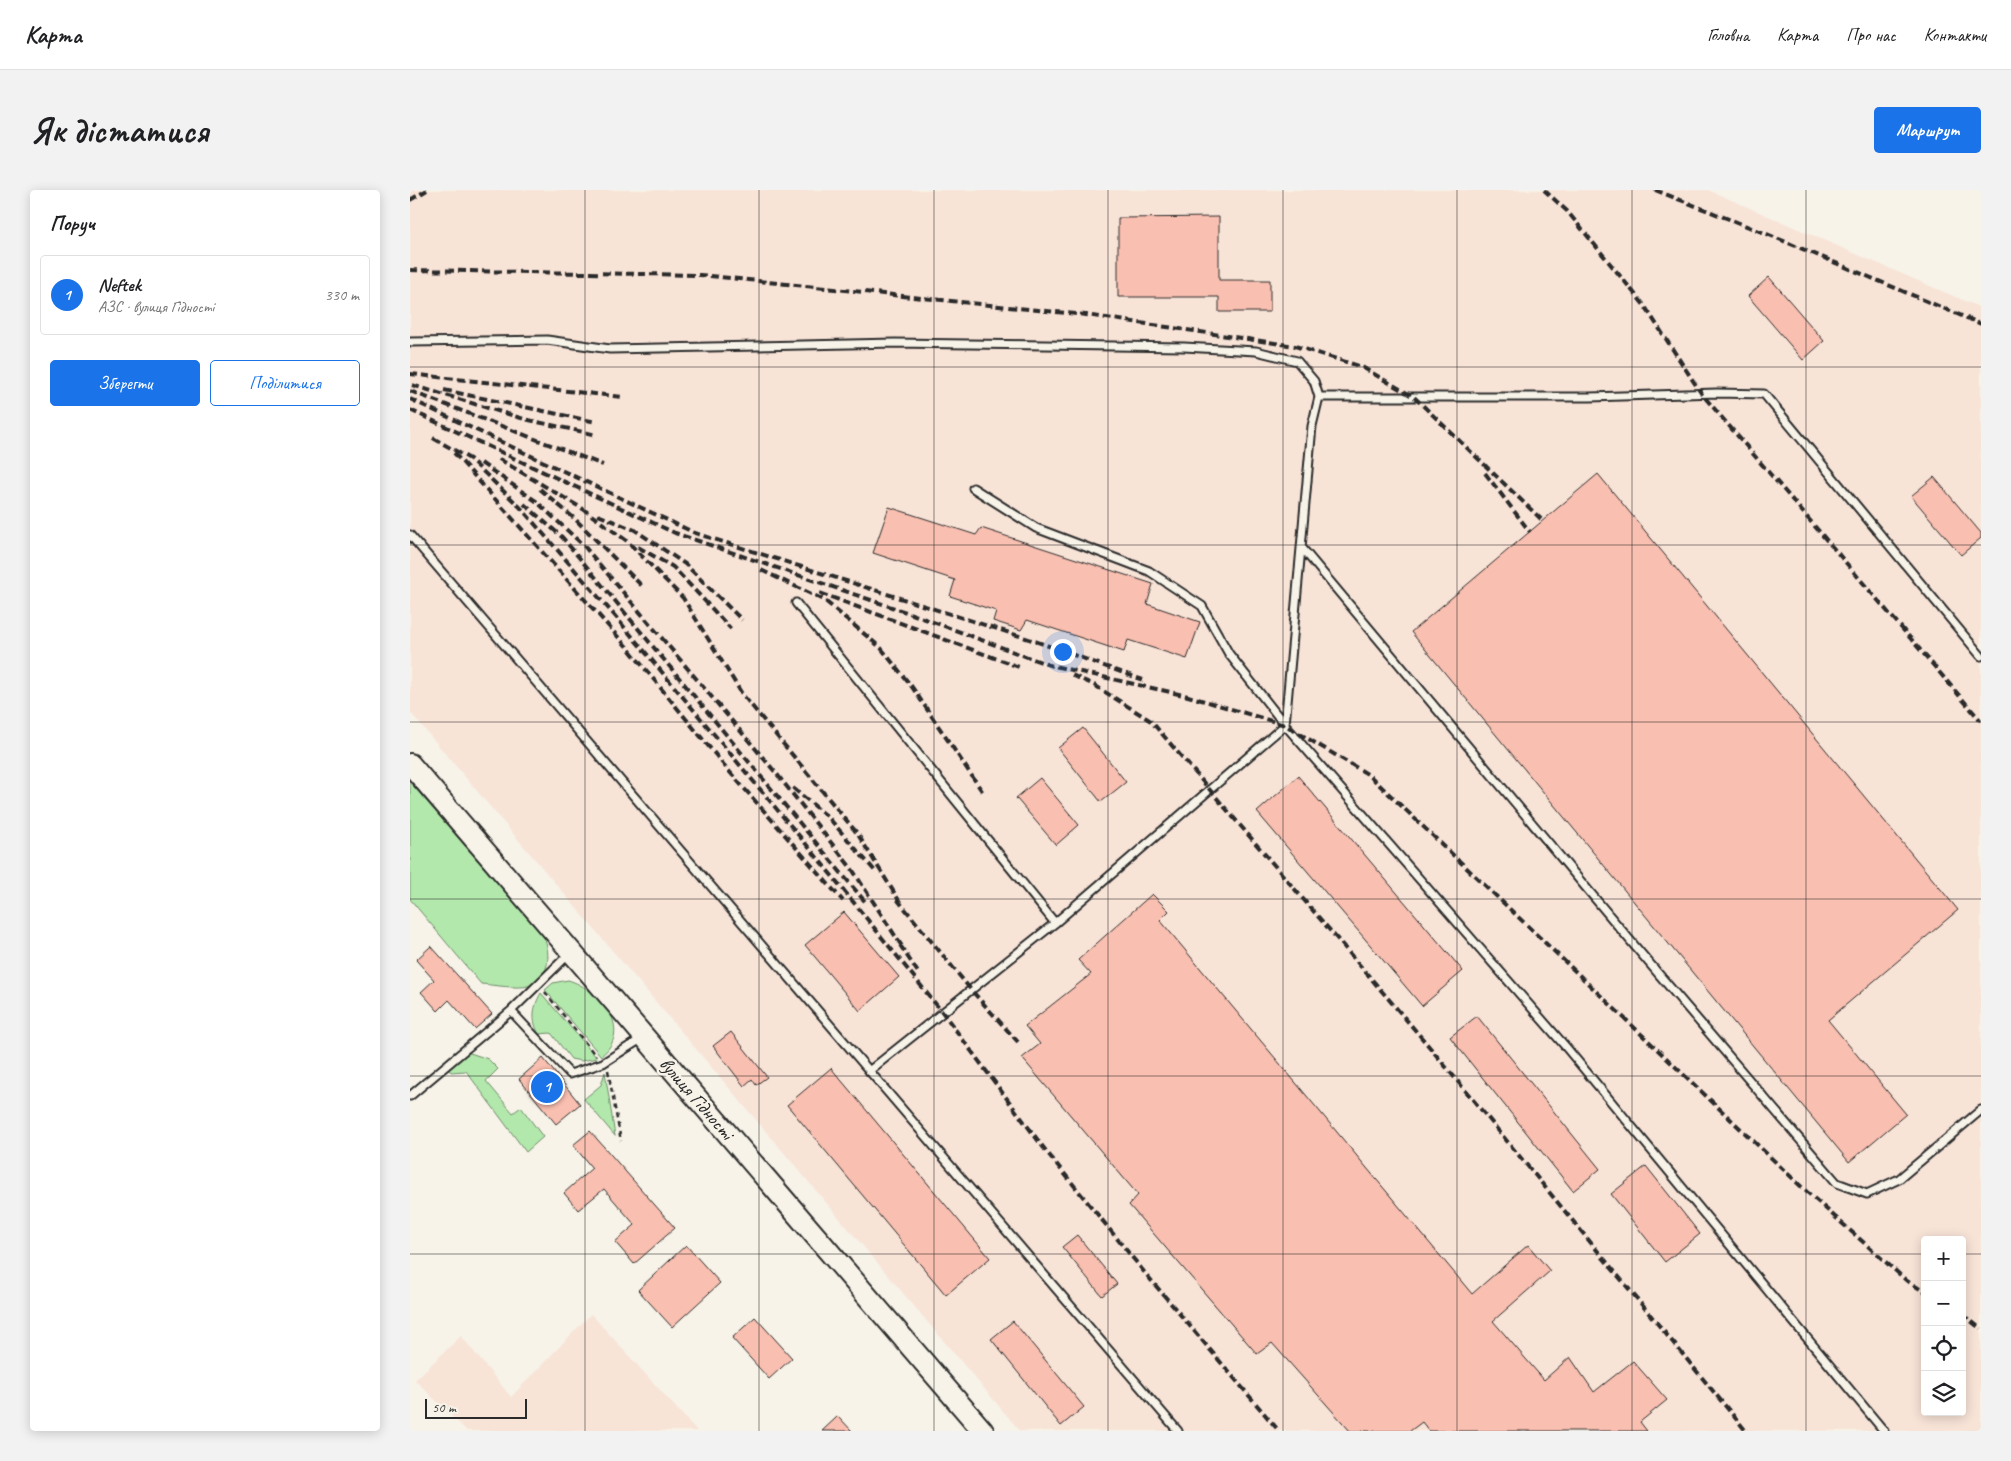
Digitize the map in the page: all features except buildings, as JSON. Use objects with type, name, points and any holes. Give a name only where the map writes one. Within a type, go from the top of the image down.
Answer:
[{"type":"main road","name":"вулиця Гідності","points":[[410,764],[983,1431]]},
{"type":"lane","points":[[410,342],[547,340],[610,349],[895,343],[1184,347],[1256,351],[1297,361],[1314,381],[1319,396],[1312,426],[1285,725],[1055,923],[869,1071]]},
{"type":"lane","points":[[1319,396],[1590,398],[1717,393],[1764,394],[1981,656]]},
{"type":"lane","points":[[973,488],[1036,528],[1149,571],[1202,606],[1229,654],[1285,725],[1565,1046],[1884,1431]]},
{"type":"lane","points":[[410,535],[1178,1431]]},
{"type":"lane","points":[[1302,548],[1639,951],[1837,1182],[1867,1194],[1899,1178],[1981,1110]]},
{"type":"lane","points":[[796,603],[1055,923]]},
{"type":"lane","points":[[410,1096],[511,1011],[571,952]]},
{"type":"lane","points":[[511,1011],[570,1074],[603,1063],[644,1037]]},
{"type":"path","points":[[538,984],[597,1057]]},
{"type":"path","points":[[608,1068],[621,1141]]},
{"type":"shaded area","points":[[410,190],[1708,190],[1981,308],[1981,1431],[1020,1431],[410,712]]},
{"type":"shaded area","points":[[591,1314],[697,1431],[467,1431],[415,1380],[461,1336],[511,1397]]},
{"type":"green space","points":[[410,782],[544,937],[548,951],[547,965],[541,978],[535,982],[528,986],[518,987],[481,984],[410,899]]},
{"type":"green space","points":[[568,980],[591,992],[601,1001],[609,1011],[614,1022],[615,1034],[611,1045],[601,1056],[545,990],[553,983]]},
{"type":"green space","points":[[541,993],[597,1058],[581,1061],[571,1059],[551,1033],[539,1034],[536,1029],[534,1014],[536,1003]]},
{"type":"green space","points":[[470,1053],[488,1059],[498,1069],[486,1081],[513,1113],[521,1107],[543,1137],[526,1152],[466,1071],[451,1072],[447,1068],[458,1057]]},
{"type":"green space","points":[[605,1072],[615,1136],[584,1099],[601,1085]]},
{"type":"railway","points":[[410,200],[427,190]]},
{"type":"railway","points":[[1544,190],[1567,211],[1644,305],[1701,393],[1981,721]]},
{"type":"railway","points":[[1655,190],[1767,234],[1981,324]]},
{"type":"railway","points":[[410,270],[700,275],[1086,315],[1295,346],[1362,367],[1414,397],[1543,521]]},
{"type":"railway","points":[[410,374],[623,397]]},
{"type":"railway","points":[[412,385],[524,419],[597,435]]},
{"type":"railway","points":[[444,390],[596,422]]},
{"type":"railway","points":[[410,391],[603,465]]},
{"type":"railway","points":[[410,399],[695,533],[1032,640],[1143,680]]},
{"type":"railway","points":[[410,410],[675,533],[909,613],[1049,665],[1188,696],[1285,725],[1369,775],[1807,1192],[1907,1281],[1921,1290]]},
{"type":"railway","points":[[433,438],[470,459],[520,507],[615,616],[816,856],[943,1013],[1046,1151],[1145,1273],[1279,1431]]},
{"type":"railway","points":[[454,453],[628,648],[728,770],[843,901]]},
{"type":"railway","points":[[499,459],[583,509],[627,541],[683,598],[742,694],[857,833],[900,902]]},
{"type":"railway","points":[[481,463],[536,501],[584,546],[776,773],[852,869],[905,951]]},
{"type":"railway","points":[[1485,473],[1530,532]]},
{"type":"railway","points":[[540,489],[575,519],[642,586]]},
{"type":"railway","points":[[524,504],[562,537],[867,904]]},
{"type":"railway","points":[[598,515],[635,530],[685,564],[742,620]]},
{"type":"railway","points":[[638,547],[673,567],[731,629]]},
{"type":"railway","points":[[761,570],[824,600],[881,648],[912,687],[984,794]]},
{"type":"railway","points":[[820,593],[1019,667]]},
{"type":"railway","points":[[1072,675],[1094,685],[1151,721],[1427,1044],[1746,1431]]},
{"type":"railway","points":[[793,788],[828,817],[875,871]]},
{"type":"railway","points":[[897,899],[972,991],[1018,1042]]},
{"type":"railway","points":[[900,945],[919,974]]},
{"type":"railway","points":[[1966,1317],[1981,1329]]},
{"type":"place","name":"Neftek","points":[[547,1087]]}]
